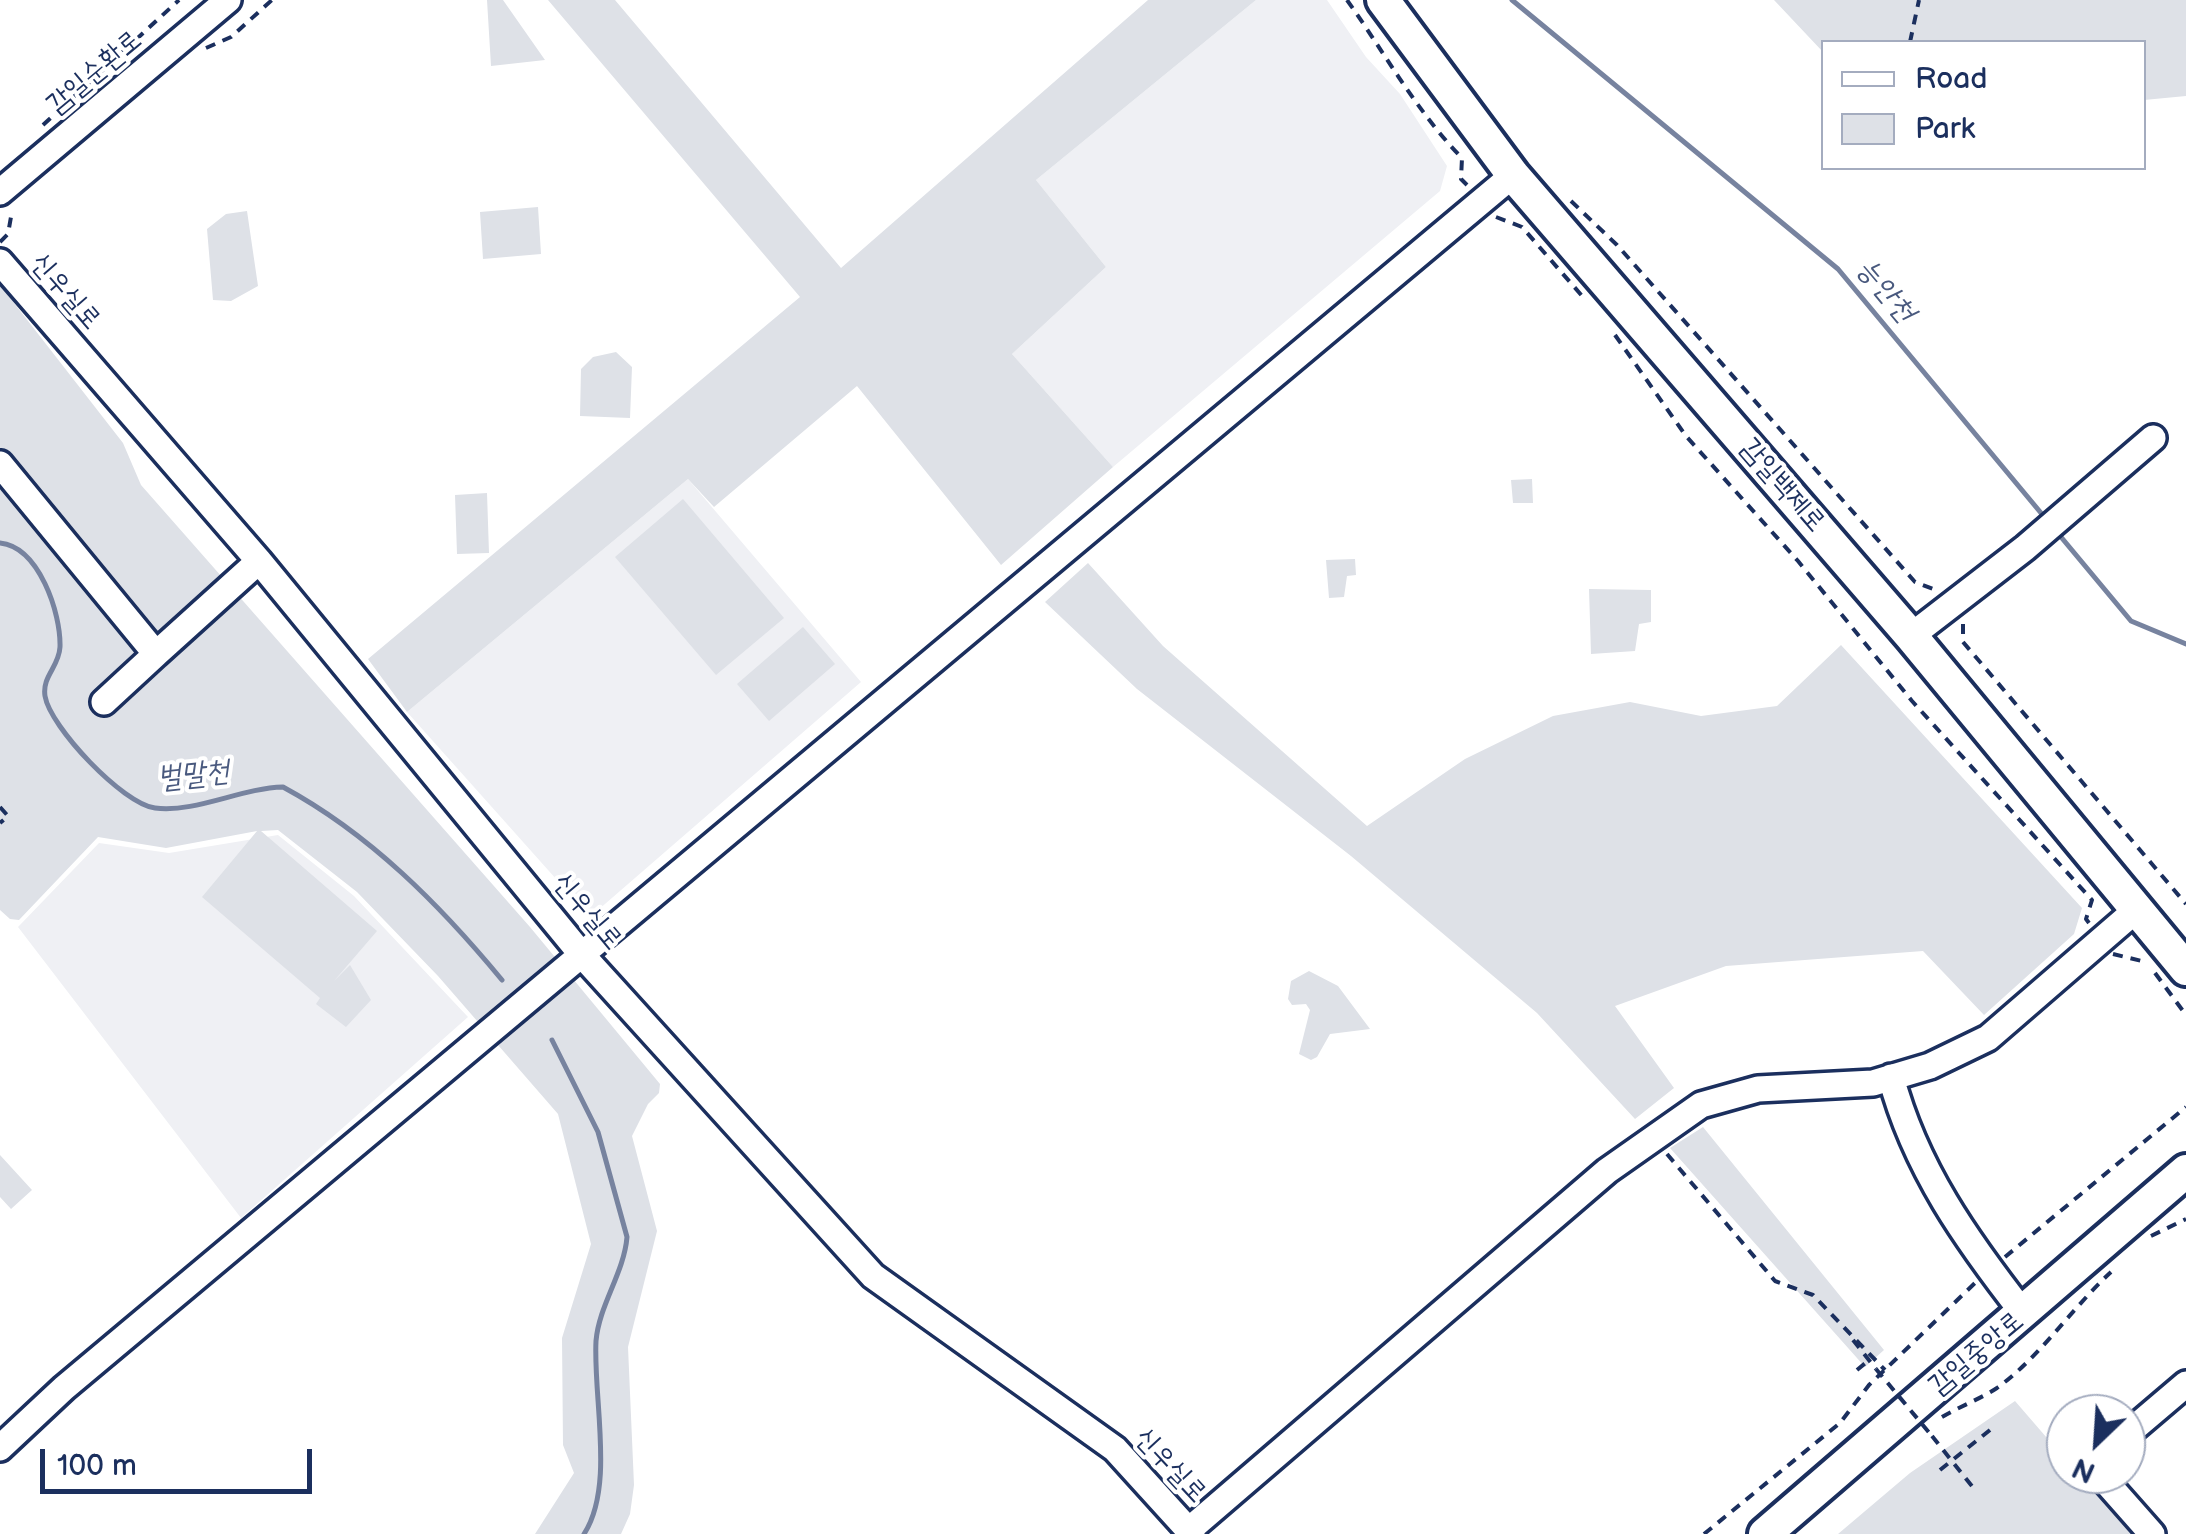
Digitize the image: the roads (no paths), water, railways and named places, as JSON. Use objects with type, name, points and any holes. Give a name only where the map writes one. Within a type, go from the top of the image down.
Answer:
[{"type":"main road","name":"감일백제로","points":[[1383,0],[1513,175],[1911,636],[2186,969]]},
{"type":"main road","name":"감일중앙로","points":[[1765,1534],[2186,1172]]},
{"type":"street","name":"감일순환로","points":[[0,192],[228,0]]},
{"type":"street","points":[[0,1448],[64,1388],[1513,175]]},
{"type":"street","name":"신우실로","points":[[0,262],[259,562],[582,954],[873,1276],[1115,1448],[1190,1532]]},
{"type":"street","points":[[1911,636],[2128,464],[2153,438]]},
{"type":"street","points":[[0,464],[156,654]]},
{"type":"street","points":[[104,702],[259,562]]},
{"type":"street","points":[[1190,1532],[1607,1171],[1700,1105],[1758,1089],[1872,1083],[1930,1066],[1988,1038],[2136,910]]},
{"type":"street","points":[[1892,1077],[1902,1120],[1923,1168],[1989,1269],[2024,1314]]},
{"type":"street","points":[[2146,1418],[2186,1384]]},
{"type":"street","points":[[2117,1494],[2152,1534]]},
{"type":"waterway","name":"능안천","points":[[1512,0],[1838,269],[2046,519]]},
{"type":"waterway","name":"능안천","points":[[2056,531],[2131,621],[2186,644]]},
{"type":"waterway","name":"벌말천","points":[[0,543],[26,556],[45,584],[57,617],[60,647],[45,696],[60,726],[107,779],[141,803],[171,809],[283,787],[345,826],[402,873],[502,980]]},
{"type":"waterway","name":"벌말천","points":[[552,1040],[598,1132],[627,1237],[596,1341],[601,1467],[599,1492],[584,1534]]}]
